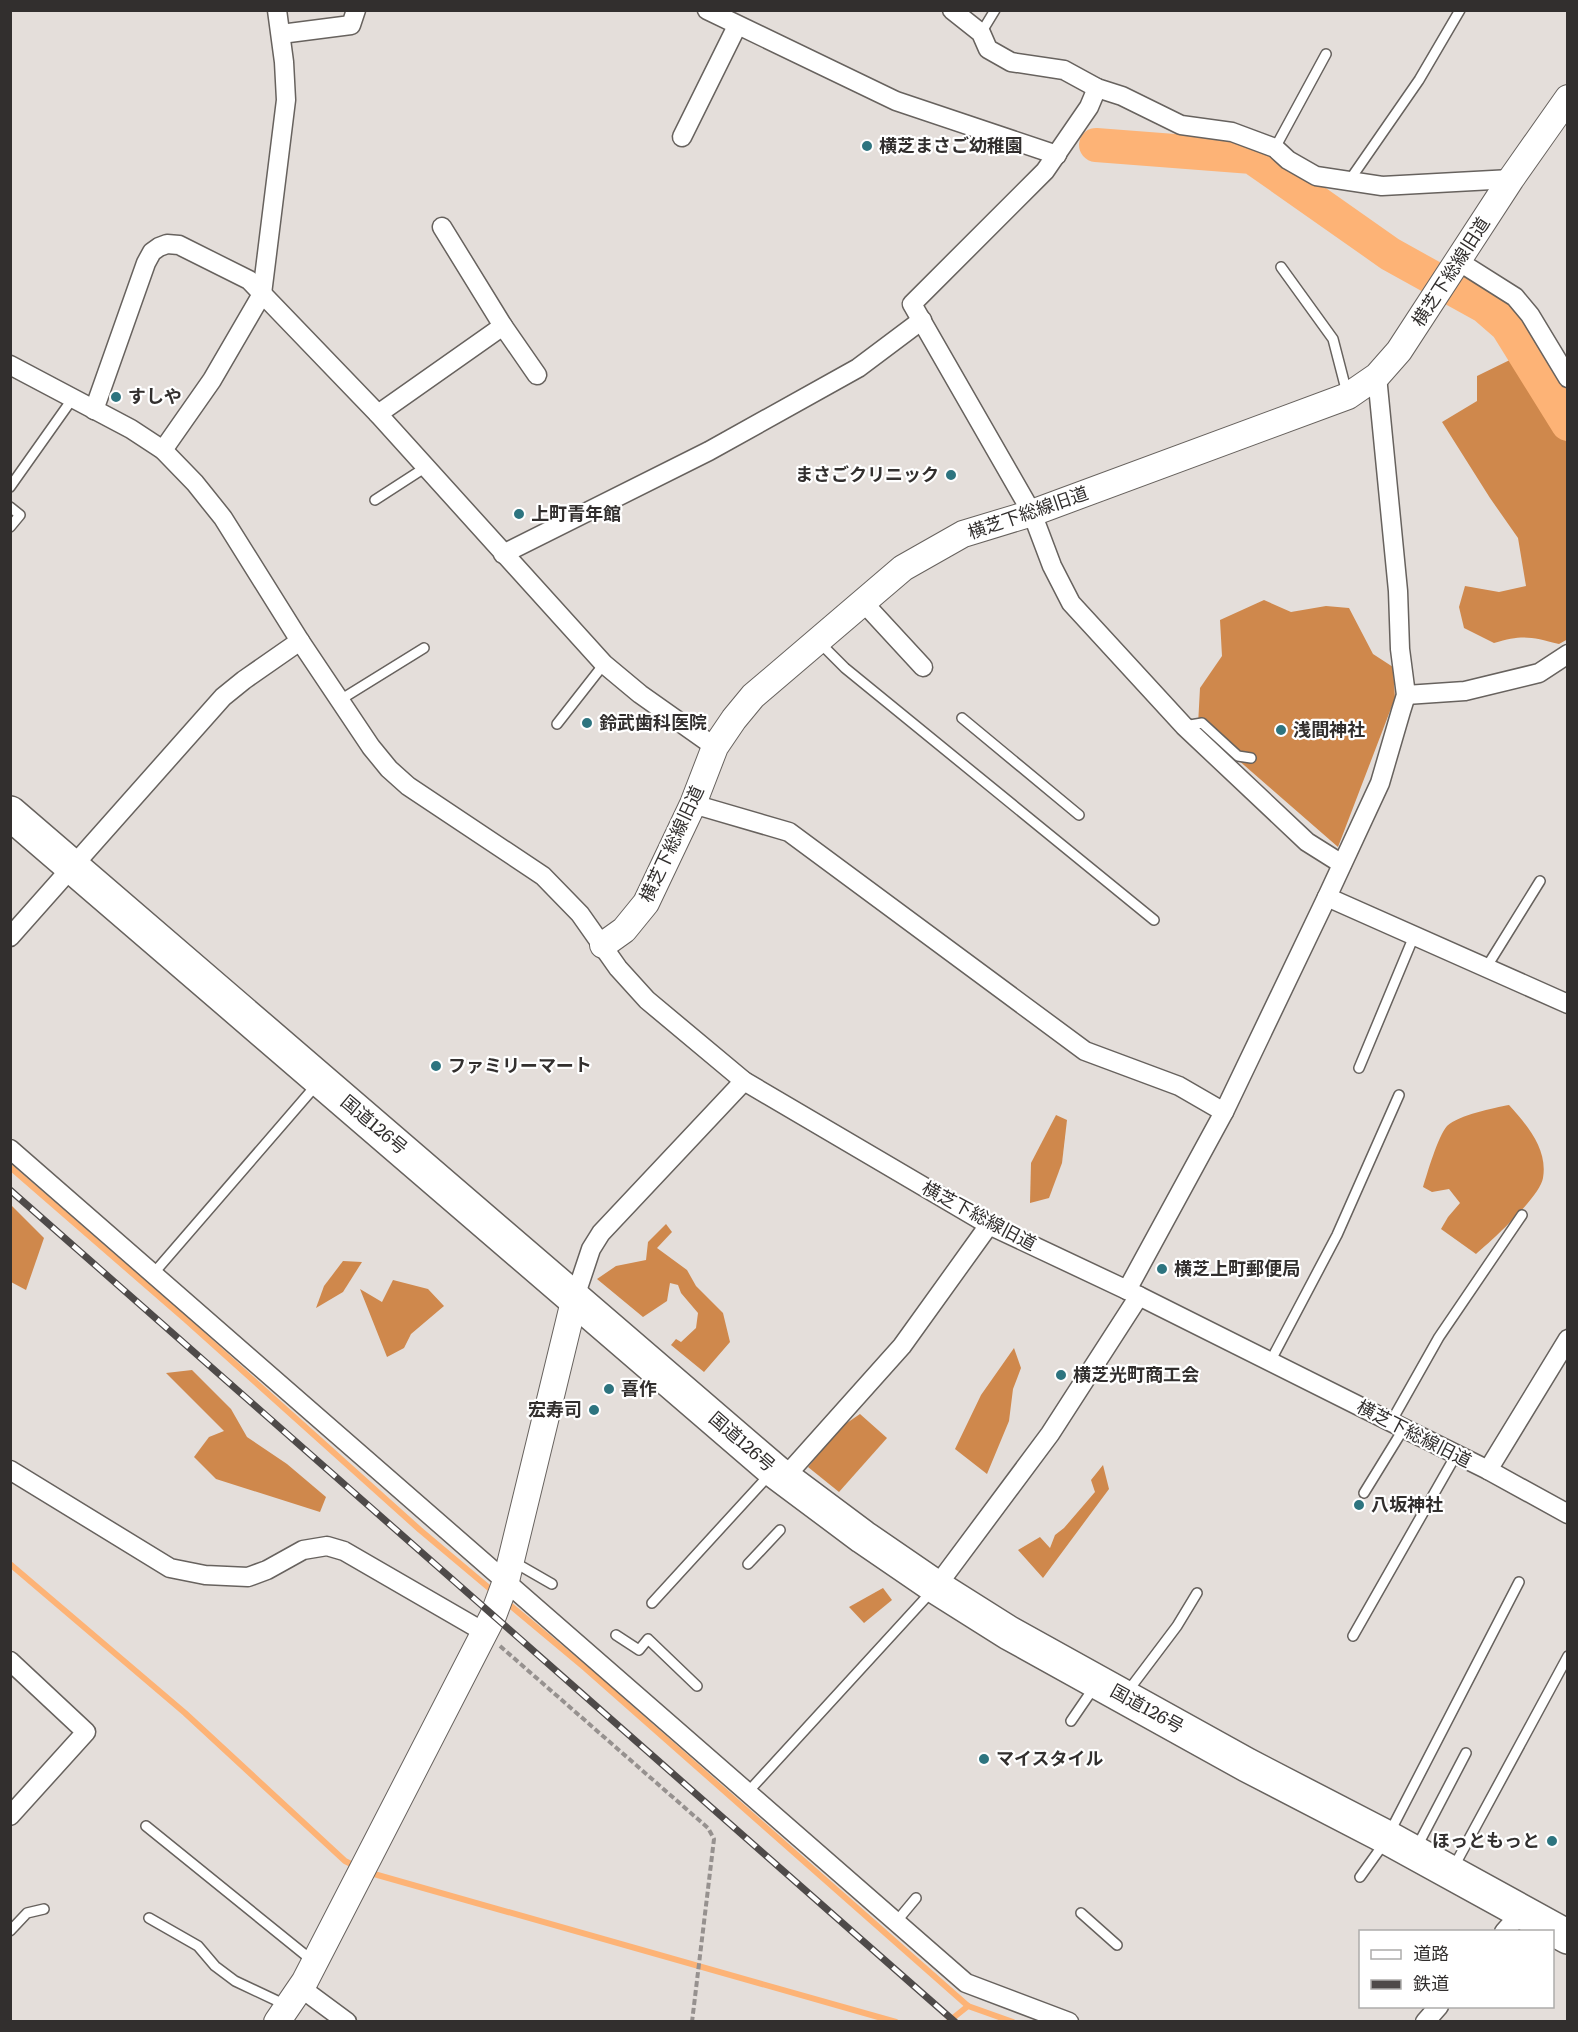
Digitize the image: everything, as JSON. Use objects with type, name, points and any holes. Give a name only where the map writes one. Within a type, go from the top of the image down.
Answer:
[{"type":"highway","name":"国道126号","points":[[10,813],[779,1474],[863,1537],[1009,1633],[1247,1765],[1390,1832],[1513,1922],[1542,1930]]},
{"type":"street","points":[[163,450],[212,380],[262,294],[286,100],[277,10]]},
{"type":"street","points":[[281,34],[351,25],[356,10]]},
{"type":"street","points":[[707,10],[896,101],[1057,155]]},
{"type":"street","points":[[952,10],[981,33],[988,49],[1011,62],[1064,70],[1181,125],[1232,132],[1275,148],[1288,159],[1317,176],[1382,186],[1510,179]]},
{"type":"street","points":[[682,137],[737,26]]},
{"type":"street","points":[[1097,87],[1089,106],[1045,171],[912,304],[1032,513],[1052,566],[1071,603],[1184,726],[1307,842],[1341,864]]},
{"type":"street","name":"横芝下総線旧道","points":[[1568,98],[1510,179],[1399,351],[1377,376],[1348,396],[1032,513],[963,534],[903,568],[753,696],[715,747],[693,804],[646,903],[624,930],[603,945],[618,968],[647,1000],[744,1081],[989,1225],[1133,1293],[1488,1470],[1568,1514]]},
{"type":"street","points":[[442,227],[503,326],[537,375]]},
{"type":"street","points":[[94,410],[146,263],[152,252],[167,244],[179,245],[249,280],[378,414],[604,664],[640,694],[715,747]]},
{"type":"street","points":[[1458,261],[1515,297],[1530,315],[1568,378]]},
{"type":"street","points":[[503,554],[710,450],[858,368],[922,320]]},
{"type":"street","points":[[378,414],[503,326]]},
{"type":"street","points":[[10,364],[131,429],[163,450],[195,483],[223,518],[300,641],[371,747],[388,768],[408,786],[543,876],[580,914],[603,945]]},
{"type":"street","points":[[936,1587],[1050,1434],[1133,1293],[1224,1112],[1380,783],[1406,694],[1400,649],[1398,591],[1377,376]]},
{"type":"street","points":[[863,602],[923,666]]},
{"type":"street","points":[[10,937],[223,697],[300,641]]},
{"type":"street","points":[[1406,694],[1465,691],[1539,673],[1568,654]]},
{"type":"street","points":[[693,804],[789,832],[1085,1050],[1179,1086],[1224,1112]]},
{"type":"street","points":[[1327,897],[1568,1004]]},
{"type":"street","points":[[347,2022],[289,2005],[315,1963],[489,1621],[507,1575],[575,1297],[591,1249],[601,1233],[744,1081]]},
{"type":"street","points":[[10,1149],[153,1274],[507,1575],[747,1793],[966,1983],[1069,2022]]},
{"type":"street","points":[[779,1474],[902,1346],[989,1225]]},
{"type":"street","points":[[1488,1470],[1568,1340]]},
{"type":"street","points":[[10,1470],[170,1568],[206,1575],[248,1577],[267,1570],[303,1550],[327,1546],[344,1551],[489,1621]]},
{"type":"street","points":[[10,1661],[86,1732],[10,1816]]},
{"type":"street","points":[[1425,2022],[1438,2008]]},
{"type":"lane","points":[[981,33],[994,10]]},
{"type":"lane","points":[[1349,181],[1419,80],[1460,10]]},
{"type":"lane","points":[[1275,148],[1326,54]]},
{"type":"lane","points":[[1281,267],[1333,339],[1348,396]]},
{"type":"lane","points":[[10,488],[73,398]]},
{"type":"lane","points":[[375,500],[426,467]]},
{"type":"lane","points":[[10,507],[20,515],[10,527]]},
{"type":"lane","points":[[818,640],[845,668],[1154,920]]},
{"type":"lane","points":[[340,700],[424,648]]},
{"type":"lane","points":[[557,724],[604,664]]},
{"type":"lane","points":[[962,718],[1079,814]]},
{"type":"lane","points":[[1184,726],[1202,723],[1238,756],[1251,758]]},
{"type":"lane","points":[[940,745],[948,736]]},
{"type":"lane","points":[[1486,968],[1540,881]]},
{"type":"lane","points":[[1359,1068],[1414,936]]},
{"type":"lane","points":[[153,1274],[321,1080]]},
{"type":"lane","points":[[1270,1362],[1337,1235],[1399,1095]]},
{"type":"lane","points":[[1364,1493],[1439,1336],[1522,1215]]},
{"type":"lane","points":[[1353,1636],[1456,1455]]},
{"type":"lane","points":[[652,1603],[779,1474]]},
{"type":"lane","points":[[748,1564],[780,1530]]},
{"type":"lane","points":[[507,1575],[552,1584]]},
{"type":"lane","points":[[1360,1877],[1390,1832],[1519,1582]]},
{"type":"lane","points":[[747,1793],[936,1587]]},
{"type":"lane","points":[[1071,1721],[1111,1689],[1177,1626],[1197,1593]]},
{"type":"lane","points":[[616,1635],[639,1650],[648,1639],[697,1686]]},
{"type":"lane","points":[[1457,1861],[1568,1656]]},
{"type":"lane","points":[[1420,1841],[1466,1753]]},
{"type":"lane","points":[[146,1826],[315,1963]]},
{"type":"lane","points":[[896,1922],[916,1898]]},
{"type":"lane","points":[[10,1931],[27,1913],[44,1909]]},
{"type":"lane","points":[[1081,1913],[1117,1945]]},
{"type":"lane","points":[[149,1918],[198,1947],[214,1966],[235,1981],[289,2005]]},
{"type":"path","points":[[489,1621],[708,1828],[714,1839],[692,2022]]},
{"type":"shaded area","points":[[1518,356],[1567,443],[1568,639],[1559,644],[1527,637],[1494,643],[1464,628],[1459,607],[1465,586],[1499,592],[1526,586],[1518,538],[1442,422],[1477,401],[1477,376]]},
{"type":"shaded area","points":[[1264,600],[1291,612],[1326,606],[1349,608],[1373,654],[1393,667],[1395,698],[1338,847],[1198,725],[1200,688],[1222,656],[1220,620]]},
{"type":"shaded area","points":[[1509,1105],[1535,1138],[1544,1167],[1543,1178],[1540,1186],[1524,1207],[1476,1254],[1441,1229],[1460,1203],[1449,1189],[1432,1192],[1423,1187],[1437,1146],[1447,1126],[1468,1115]]},
{"type":"shaded area","points":[[1056,1115],[1067,1120],[1062,1163],[1049,1198],[1030,1203],[1031,1163]]},
{"type":"shaded area","points":[[11,1205],[44,1238],[26,1290],[11,1282]]},
{"type":"shaded area","points":[[666,1224],[672,1232],[657,1248],[687,1270],[696,1286],[723,1313],[730,1342],[704,1372],[671,1345],[676,1339],[681,1342],[696,1328],[698,1313],[681,1293],[678,1285],[670,1283],[667,1301],[643,1317],[597,1279],[616,1266],[646,1260],[648,1242]]},
{"type":"shaded area","points":[[343,1261],[362,1262],[343,1292],[316,1308],[324,1286]]},
{"type":"shaded area","points":[[393,1280],[428,1289],[444,1306],[411,1334],[404,1348],[387,1357],[360,1289],[382,1302]]},
{"type":"shaded area","points":[[1014,1348],[1021,1368],[1013,1389],[1009,1421],[987,1474],[955,1449],[981,1395]]},
{"type":"shaded area","points":[[192,1370],[231,1409],[247,1437],[287,1464],[326,1497],[320,1512],[216,1479],[194,1457],[209,1437],[224,1431],[166,1373]]},
{"type":"shaded area","points":[[860,1414],[887,1438],[839,1492],[808,1467],[841,1427]]},
{"type":"shaded area","points":[[1103,1465],[1109,1489],[1043,1578],[1018,1550],[1040,1537],[1050,1548],[1055,1535],[1064,1528],[1095,1492],[1091,1480]]},
{"type":"shaded area","points":[[883,1588],[892,1600],[864,1623],[849,1607]]},
{"type":"waterway","points":[[1096,145],[1252,157],[1390,254],[1484,306],[1507,326],[1568,424]]},
{"type":"waterway","points":[[10,1167],[185,1319],[420,1530],[495,1593]]},
{"type":"waterway","points":[[10,1564],[185,1713],[345,1861],[357,1867]]},
{"type":"waterway","points":[[505,1601],[585,1668],[968,2006],[1013,2022]]},
{"type":"waterway","points":[[367,1872],[896,2022]]},
{"type":"waterway","points":[[948,2022],[968,2006]]},
{"type":"railway","points":[[10,1190],[955,2022]]},
{"type":"place","name":"横芝まさご幼稚園","points":[[867,146]]},
{"type":"place","name":"すしや","points":[[116,397]]},
{"type":"place","name":"まさごクリニック","points":[[951,475]]},
{"type":"place","name":"上町青年館","points":[[519,514]]},
{"type":"place","name":"鈴武歯科医院","points":[[587,723]]},
{"type":"place","name":"浅間神社","points":[[1281,730]]},
{"type":"place","name":"ファミリーマート","points":[[436,1066]]},
{"type":"place","name":"横芝上町郵便局","points":[[1162,1269]]},
{"type":"place","name":"横芝光町商工会","points":[[1061,1375]]},
{"type":"place","name":"喜作","points":[[609,1389]]},
{"type":"place","name":"宏寿司","points":[[594,1410]]},
{"type":"place","name":"八坂神社","points":[[1359,1505]]},
{"type":"place","name":"マイスタイル","points":[[984,1759]]},
{"type":"place","name":"ほっともっと","points":[[1552,1841]]}]
